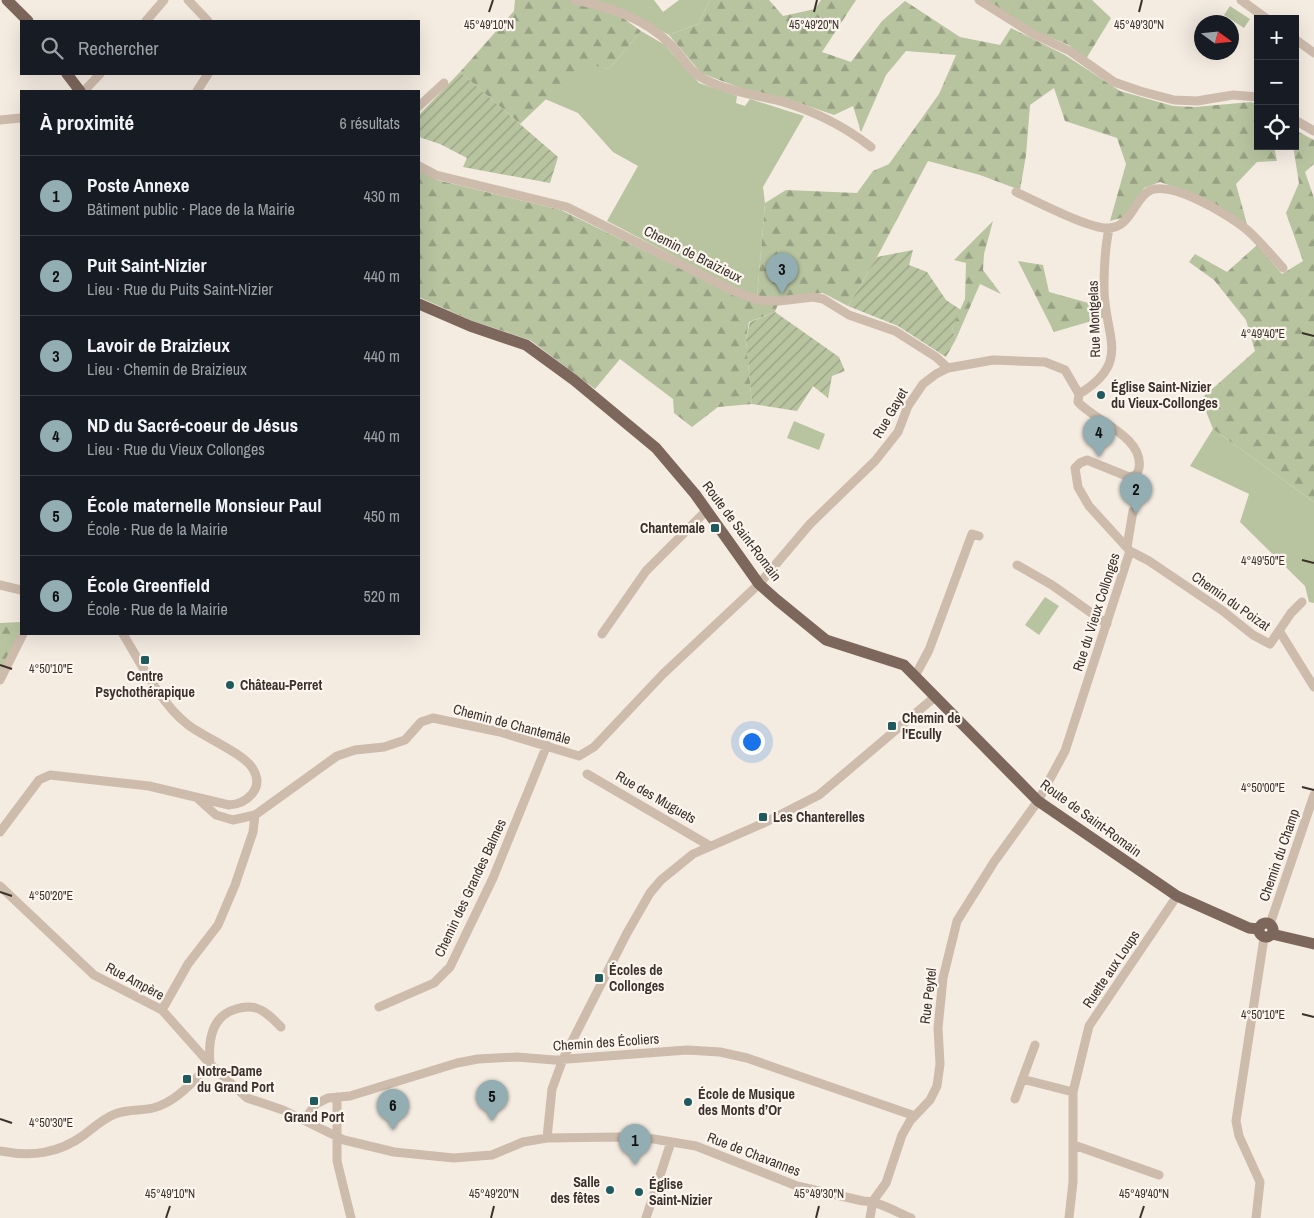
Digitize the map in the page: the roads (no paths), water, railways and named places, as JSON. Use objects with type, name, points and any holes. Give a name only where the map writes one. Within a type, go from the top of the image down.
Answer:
[{"type":"main road","points":[[7,0],[27,20]]},
{"type":"main road","points":[[68,75],[79,90]]},
{"type":"main road","name":"Route de Saint-Romain","points":[[420,304],[470,326],[526,345],[574,380],[656,448],[707,510],[759,584],[826,640],[904,665],[1038,801],[1178,896],[1249,928],[1314,944]]},
{"type":"street","points":[[147,20],[164,0]]},
{"type":"street","points":[[188,0],[207,20]]},
{"type":"street","points":[[575,0],[624,13],[648,27],[669,42],[700,78],[725,88],[811,111],[848,130],[871,147]]},
{"type":"street","points":[[979,0],[1033,34],[1070,51],[1114,82],[1174,100],[1197,101],[1233,95],[1254,97]]},
{"type":"street","points":[[1241,0],[1262,15]]},
{"type":"street","points":[[1299,42],[1314,53]]},
{"type":"street","points":[[85,90],[99,75]]},
{"type":"street","points":[[198,90],[207,75]]},
{"type":"street","points":[[420,105],[444,83]]},
{"type":"street","points":[[0,120],[20,118]]},
{"type":"street","points":[[1299,122],[1314,131]]},
{"type":"street","name":"Chemin de Braizieux","points":[[420,167],[436,175],[567,207],[744,295],[759,300],[779,301],[802,297],[823,299],[849,315],[895,331],[936,357],[948,368]]},
{"type":"street","points":[[1016,192],[1086,223],[1109,228],[1124,222],[1146,192],[1156,188],[1166,189],[1196,198],[1246,229],[1283,268]]},
{"type":"street","name":"Rue Montgelas","points":[[1079,394],[1102,378],[1112,353],[1104,290],[1109,228]]},
{"type":"street","name":"Rue Gayet","points":[[759,584],[810,524],[875,462],[898,432],[908,406],[923,384],[948,368],[993,360],[1045,362],[1065,370],[1079,394]]},
{"type":"street","name":"Rue du Vieux Collonges","points":[[1038,801],[1065,751],[1107,624],[1129,549],[1089,506],[1078,487],[1076,468],[1080,463],[1087,460],[1129,477],[1134,476],[1138,472],[1140,463],[1134,447],[1122,434],[1086,411],[1078,402],[1079,394]]},
{"type":"street","points":[[602,634],[646,571],[707,510]]},
{"type":"street","points":[[1129,549],[1133,511]]},
{"type":"street","points":[[916,676],[929,650],[972,534],[979,536]]},
{"type":"street","name":"Chemin du Poizat","points":[[1129,549],[1223,611],[1253,635],[1270,644],[1280,632],[1291,613],[1302,602]]},
{"type":"street","points":[[1017,565],[1052,584],[1107,624]]},
{"type":"street","name":"Chemin de Chantemâle","points":[[197,798],[216,815],[225,818],[233,820],[254,815],[337,756],[355,750],[384,747],[405,740],[422,722],[433,718],[547,745],[579,756],[594,747],[663,674],[759,584]]},
{"type":"street","points":[[0,585],[20,590]]},
{"type":"street","points":[[1280,632],[1314,687]]},
{"type":"street","points":[[0,680],[22,635]]},
{"type":"street","points":[[0,832],[39,780],[50,775],[140,784],[228,805],[241,804],[251,797],[256,784],[254,770],[246,761],[186,724],[171,708],[123,635]]},
{"type":"street","points":[[547,1138],[552,1089],[562,1059],[650,892],[678,864],[693,854],[788,812],[819,795],[936,696]]},
{"type":"street","name":"Chemin des Grandes Balmes","points":[[379,1007],[434,983],[450,967],[493,878],[547,745]]},
{"type":"street","name":"Rue des Muguets","points":[[587,774],[710,846]]},
{"type":"street","name":"Chemin du Champ","points":[[1256,1218],[1260,1182],[1239,1136],[1236,1120],[1266,931],[1314,794]]},
{"type":"street","name":"Rue Peytel","points":[[873,1201],[886,1183],[902,1135],[914,1116],[930,1100],[936,1086],[940,1064],[938,1028],[941,991],[953,933],[958,921],[994,862],[1038,801]]},
{"type":"street","points":[[162,1010],[188,964],[218,925],[250,841],[254,815]]},
{"type":"street","name":"Rue Ampère","points":[[0,886],[94,975],[162,1010],[210,1064],[247,1098],[304,1120],[336,1137]]},
{"type":"street","name":"Ruette aux Loups","points":[[1069,1218],[1073,1182],[1074,1092],[1089,1026],[1178,896]]},
{"type":"street","points":[[0,1152],[22,1155],[43,1154],[74,1142],[115,1114],[150,1109],[165,1104],[180,1095],[210,1064],[209,1052],[212,1032],[220,1016],[244,1007],[255,1008],[281,1027]]},
{"type":"street","points":[[1015,1098],[1035,1045]]},
{"type":"street","name":"Chemin des Écoliers","points":[[304,1120],[316,1104],[328,1098],[367,1091],[457,1062],[517,1057],[562,1059],[687,1050],[720,1052],[747,1058],[914,1116]]},
{"type":"street","points":[[1022,1079],[1074,1092]]},
{"type":"street","points":[[337,1097],[337,1161],[351,1218]]},
{"type":"street","name":"Rue de Chavannes","points":[[336,1137],[394,1152],[454,1158],[492,1155],[523,1142],[547,1138],[620,1137],[672,1142],[696,1146],[797,1186],[873,1201],[880,1206],[911,1218]]},
{"type":"street","points":[[650,1217],[658,1181],[672,1142]]},
{"type":"street","points":[[1074,1145],[1159,1175]]},
{"type":"street","points":[[870,1218],[873,1201]]},
{"type":"place","name":"Lavoir de Braizieux","points":[[782,294]]},
{"type":"place","name":"Église Saint-Nizier du Vieux-Collonges","points":[[1101,395]]},
{"type":"place","name":"ND du Sacré-coeur de Jésus","points":[[1099,457]]},
{"type":"place","name":"Puit Saint-Nizier","points":[[1136,514]]},
{"type":"place","name":"Chantemale","points":[[715,528]]},
{"type":"place","name":"Centre Psychothérapique","points":[[145,660]]},
{"type":"place","name":"Château-Perret","points":[[230,685]]},
{"type":"place","name":"Chemin de l'Ecully","points":[[892,726]]},
{"type":"place","name":"Les Chanterelles","points":[[763,817]]},
{"type":"place","name":"Écoles de Collonges","points":[[599,978]]},
{"type":"place","name":"Notre-Dame du Grand Port","points":[[187,1079]]},
{"type":"place","name":"Grand Port","points":[[314,1101]]},
{"type":"place","name":"École de Musique des Monts d’Or","points":[[688,1102]]},
{"type":"place","name":"École maternelle Monsieur Paul","points":[[492,1121]]},
{"type":"place","name":"École Greenfield","points":[[393,1130]]},
{"type":"place","name":"Poste Annexe","points":[[635,1165]]},
{"type":"place","name":"Salle des fêtes","points":[[610,1190]]},
{"type":"place","name":"Église Saint-Nizier","points":[[639,1192]]}]
